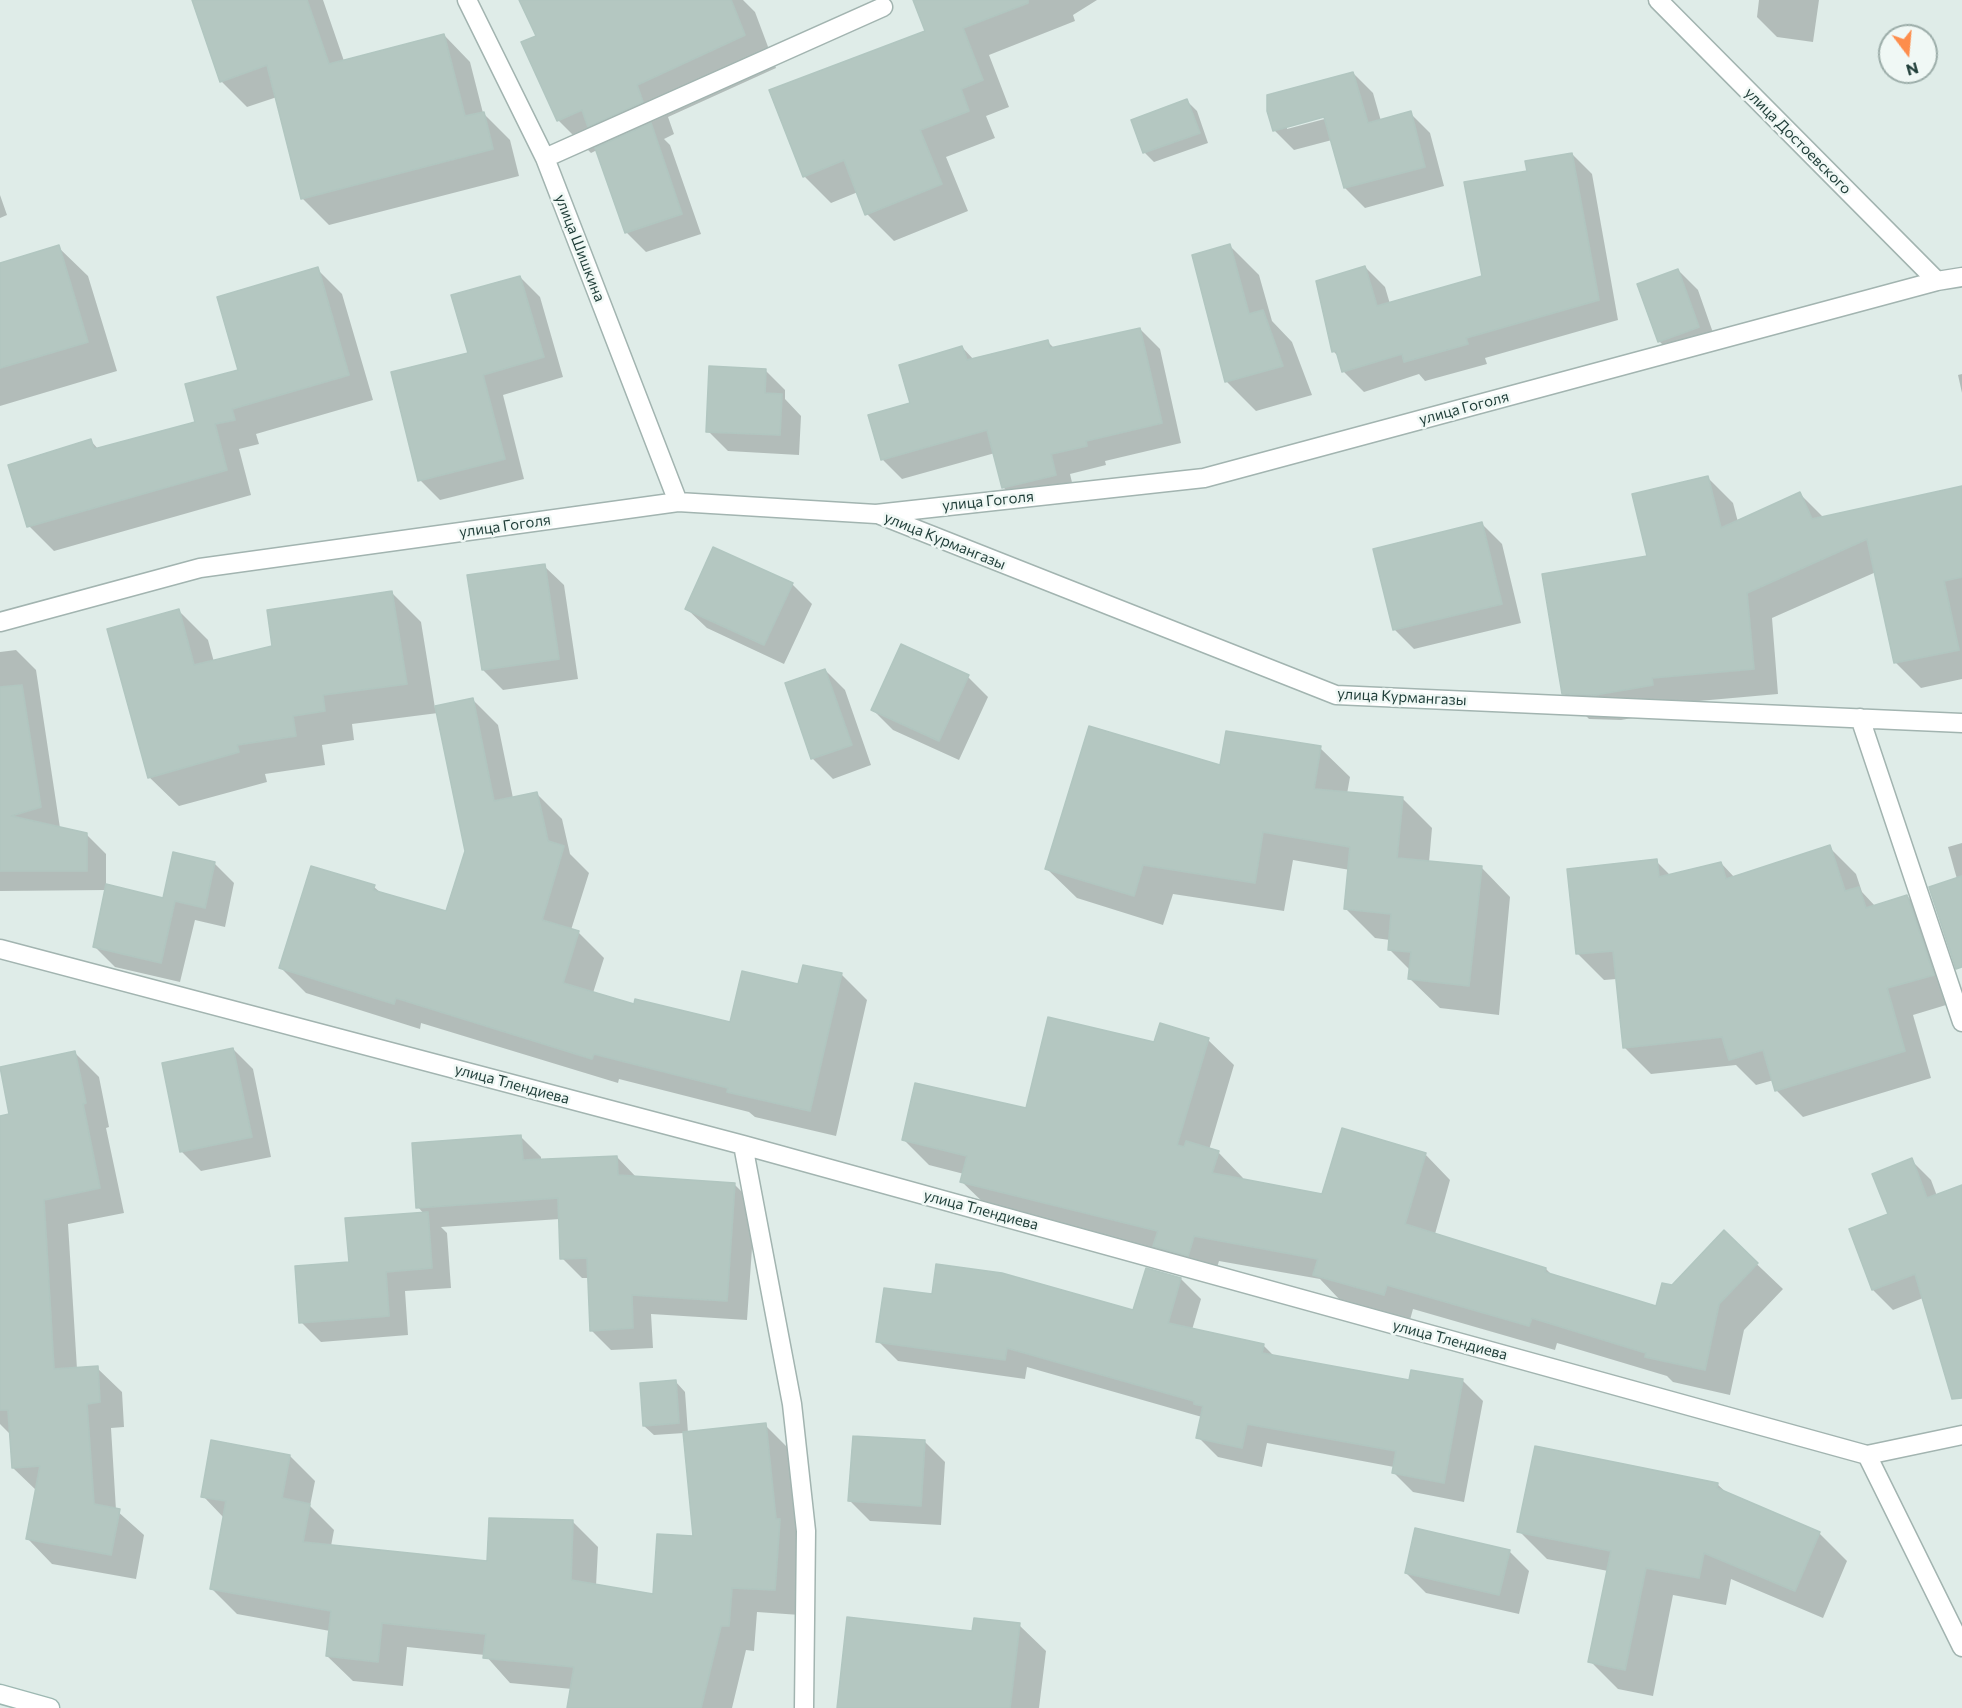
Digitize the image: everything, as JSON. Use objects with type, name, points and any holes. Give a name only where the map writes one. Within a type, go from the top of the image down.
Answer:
[{"type":"street","name":"улица Шишкина","points":[[467,0],[545,158],[678,502]]},
{"type":"street","name":"улица Достоевского","points":[[1658,0],[1937,281]]},
{"type":"street","points":[[545,158],[883,7]]},
{"type":"street","name":"улица Гоголя","points":[[0,622],[200,568],[678,502],[876,514],[1204,478],[1937,281],[1962,277]]},
{"type":"street","name":"улица Курмангазы","points":[[876,514],[1336,695],[1962,723]]},
{"type":"street","points":[[1860,718],[1962,1022]]},
{"type":"street","name":"улица Тлендиева","points":[[0,949],[743,1145],[1867,1455],[1962,1435]]},
{"type":"street","points":[[743,1145],[794,1416],[806,1531],[804,1708]]},
{"type":"street","points":[[1867,1455],[1962,1647]]},
{"type":"street","points":[[0,1694],[50,1708]]},
{"type":"building","points":[[192,0],[307,0],[329,64],[444,34],[465,116],[484,112],[493,149],[301,199],[267,65],[220,82]]},
{"type":"building","points":[[519,0],[731,0],[745,35],[637,85],[643,102],[588,127],[582,110],[557,121],[521,42],[536,36]]},
{"type":"building","points":[[913,0],[1028,0],[1028,3],[963,28],[983,80],[961,89],[969,111],[920,130],[942,184],[865,215],[844,160],[803,177],[769,90],[925,31]]},
{"type":"building","points":[[1353,72],[1368,123],[1411,111],[1425,167],[1344,188],[1324,117],[1273,131],[1267,111],[1267,95]]},
{"type":"building","points":[[1187,99],[1200,133],[1143,153],[1131,120]]},
{"type":"building","points":[[651,123],[682,214],[625,233],[595,148]]},
{"type":"building","points":[[1572,153],[1599,300],[1466,338],[1468,344],[1404,362],[1402,354],[1342,372],[1336,351],[1332,352],[1316,281],[1365,266],[1377,306],[1482,276],[1464,182],[1527,171],[1525,161]]},
{"type":"building","points":[[1230,244],[1249,314],[1263,310],[1283,366],[1225,382],[1192,255]]},
{"type":"building","points":[[59,245],[88,342],[0,368],[0,263]]},
{"type":"building","points":[[318,267],[349,375],[232,409],[235,420],[215,424],[227,470],[27,527],[8,465],[91,439],[94,449],[195,422],[185,384],[238,370],[217,297]]},
{"type":"building","points":[[1678,269],[1699,327],[1658,342],[1637,284]]},
{"type":"building","points":[[520,276],[544,357],[483,375],[505,459],[418,481],[391,372],[468,353],[451,295]]},
{"type":"building","points":[[1140,328],[1162,423],[1086,441],[1087,446],[1051,454],[1056,475],[1002,488],[987,430],[881,460],[868,415],[910,403],[899,365],[962,346],[967,360],[1048,340],[1050,348]]},
{"type":"building","points":[[709,366],[766,369],[765,393],[782,394],[780,435],[706,432]]},
{"type":"building","points":[[1708,476],[1721,528],[1800,492],[1812,519],[1962,486],[1962,577],[1944,581],[1959,650],[1894,663],[1867,539],[1747,593],[1754,669],[1652,678],[1653,685],[1595,695],[1562,694],[1542,574],[1647,556],[1632,494]]},
{"type":"building","points":[[1482,522],[1502,604],[1393,630],[1373,549]]},
{"type":"building","points":[[713,547],[793,583],[764,645],[685,609]]},
{"type":"building","points":[[545,564],[559,659],[482,670],[467,575]]},
{"type":"building","points":[[392,591],[407,684],[323,695],[325,711],[293,716],[296,736],[237,745],[239,752],[148,778],[107,629],[179,609],[194,665],[272,646],[267,610]]},
{"type":"building","points":[[901,644],[969,675],[939,741],[871,710]]},
{"type":"building","points":[[825,669],[852,745],[811,759],[785,683]]},
{"type":"building","points":[[22,685],[41,807],[11,816],[87,833],[87,871],[0,871],[0,687]]},
{"type":"building","points":[[473,698],[494,801],[537,792],[548,841],[564,846],[542,920],[579,931],[563,983],[634,1004],[635,999],[730,1022],[742,971],[798,984],[803,965],[842,973],[810,1111],[727,1092],[728,1088],[594,1054],[592,1059],[396,998],[394,1004],[279,968],[311,866],[375,885],[373,890],[446,911],[465,851],[435,706]]},
{"type":"building","points":[[1089,726],[1220,765],[1226,731],[1321,746],[1314,789],[1403,797],[1397,858],[1482,866],[1469,986],[1408,979],[1411,952],[1388,950],[1391,914],[1344,909],[1350,847],[1263,832],[1255,883],[1143,865],[1134,896],[1045,869]]},
{"type":"building","points":[[1830,845],[1845,891],[1859,887],[1866,908],[1907,895],[1934,975],[1887,988],[1905,1051],[1775,1091],[1763,1050],[1729,1060],[1722,1037],[1623,1048],[1613,951],[1576,954],[1567,869],[1657,859],[1659,877],[1721,862],[1726,879]]},
{"type":"building","points":[[173,852],[215,862],[205,908],[175,901],[161,963],[93,947],[106,884],[163,898]]},
{"type":"building","points":[[1962,876],[1962,967],[1956,969],[1929,887]]},
{"type":"building","points":[[1048,1017],[1154,1042],[1160,1023],[1209,1038],[1177,1145],[1184,1147],[1186,1141],[1219,1151],[1212,1173],[1322,1194],[1342,1128],[1426,1153],[1405,1224],[1546,1268],[1545,1272],[1656,1306],[1662,1283],[1672,1285],[1724,1230],[1758,1263],[1719,1304],[1705,1370],[1645,1357],[1646,1353],[1532,1318],[1529,1326],[1387,1285],[1384,1295],[1313,1275],[1318,1259],[1194,1236],[1188,1256],[1153,1246],[1158,1231],[960,1182],[967,1156],[902,1140],[915,1083],[1026,1108]]},
{"type":"building","points":[[233,1048],[252,1137],[180,1152],[162,1063]]},
{"type":"building","points":[[75,1051],[100,1188],[44,1200],[54,1369],[98,1366],[100,1402],[87,1404],[94,1504],[120,1509],[111,1555],[26,1539],[40,1466],[12,1468],[8,1410],[0,1410],[0,1116],[9,1114],[0,1067]]},
{"type":"building","points":[[521,1135],[523,1160],[617,1156],[618,1175],[735,1183],[727,1301],[632,1295],[633,1328],[590,1331],[587,1258],[560,1259],[558,1198],[416,1208],[412,1143]]},
{"type":"building","points":[[1912,1158],[1927,1198],[1962,1185],[1962,1398],[1952,1399],[1915,1274],[1872,1290],[1849,1229],[1888,1214],[1872,1174]]},
{"type":"building","points":[[428,1212],[432,1268],[386,1272],[389,1316],[299,1323],[295,1266],[349,1262],[345,1218]]},
{"type":"building","points":[[936,1264],[1002,1273],[1133,1310],[1146,1268],[1181,1278],[1168,1323],[1264,1344],[1262,1353],[1409,1380],[1411,1370],[1463,1379],[1444,1483],[1392,1473],[1396,1451],[1247,1424],[1242,1448],[1196,1438],[1203,1406],[1194,1404],[1194,1401],[1007,1348],[1005,1360],[876,1342],[884,1288],[932,1294]]},
{"type":"building","points":[[676,1380],[679,1423],[643,1426],[640,1383]]},
{"type":"building","points":[[766,1423],[776,1519],[780,1519],[775,1590],[732,1588],[729,1626],[721,1626],[701,1708],[567,1708],[574,1667],[483,1658],[486,1634],[382,1623],[378,1662],[326,1656],[331,1611],[210,1589],[226,1501],[201,1497],[211,1440],[290,1455],[282,1498],[310,1504],[303,1542],[487,1561],[489,1518],[573,1520],[571,1580],[653,1594],[657,1534],[693,1536],[683,1432]]},
{"type":"building","points":[[853,1436],[925,1440],[921,1506],[848,1501]]},
{"type":"building","points":[[1535,1446],[1718,1483],[1717,1488],[1820,1532],[1795,1591],[1704,1553],[1699,1578],[1646,1568],[1625,1670],[1588,1662],[1611,1551],[1517,1532]]},
{"type":"building","points":[[1415,1528],[1510,1550],[1499,1595],[1405,1573]]},
{"type":"building","points":[[847,1617],[972,1631],[974,1618],[1020,1623],[1010,1708],[837,1708]]}]
